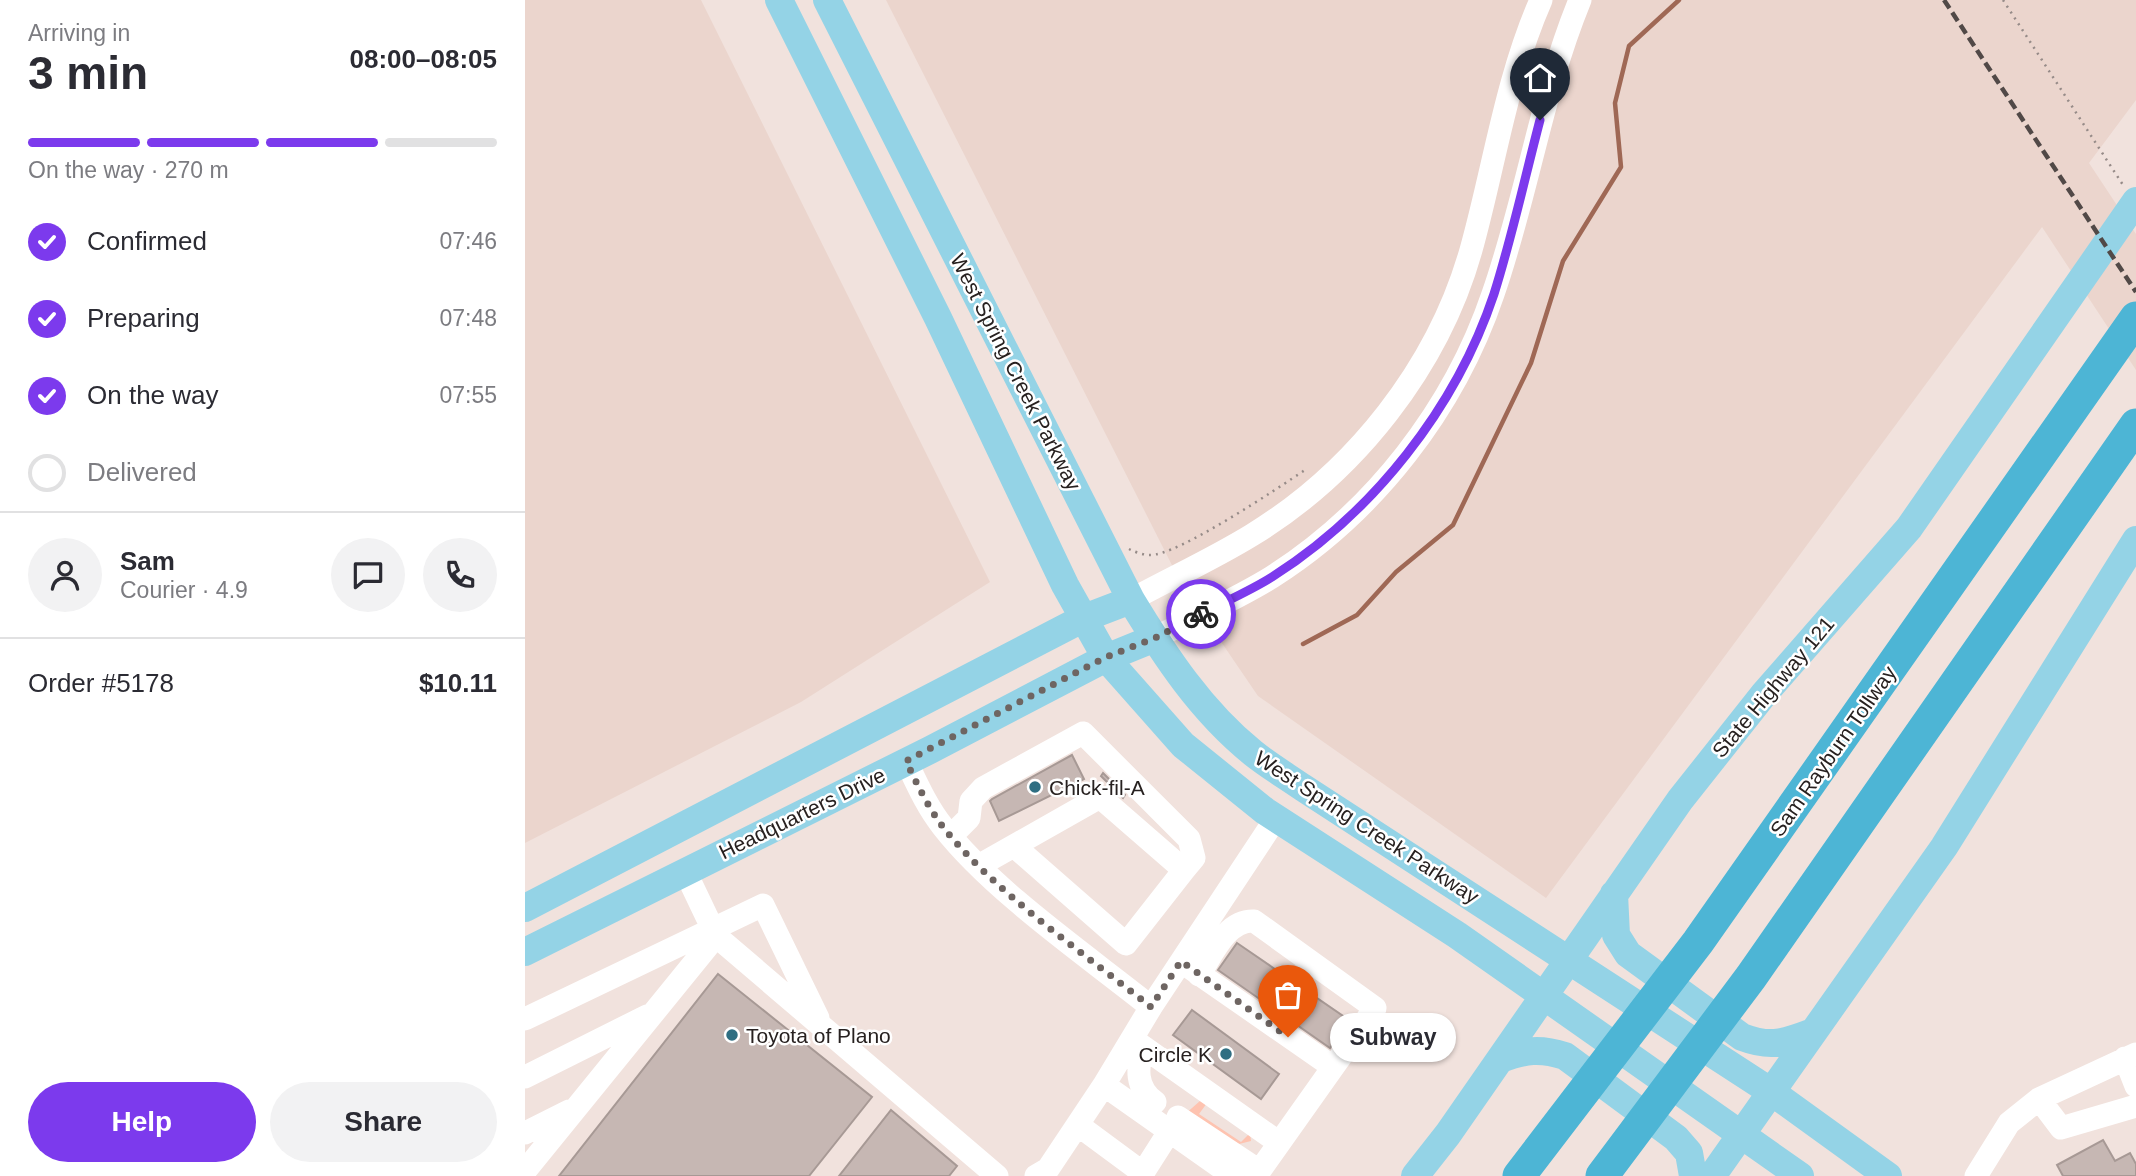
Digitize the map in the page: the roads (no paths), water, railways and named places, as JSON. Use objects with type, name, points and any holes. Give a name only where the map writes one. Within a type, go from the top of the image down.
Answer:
[{"type":"highway","name":"Sam Rayburn Tollway","points":[[1519,1176],[1698,942],[2136,318]]},
{"type":"highway","points":[[1611,1164],[1751,978],[2136,425]]},
{"type":"main road","name":"West Spring Creek Parkway","points":[[779,0],[1084,618],[1106,657],[1182,745],[1276,818],[1544,995],[1741,1137],[1800,1176]]},
{"type":"main road","name":"West Spring Creek Parkway","points":[[833,11],[1131,600],[1175,670],[1208,711],[1252,752],[1773,1093],[1888,1176]]},
{"type":"main road","points":[[798,37],[833,11]]},
{"type":"main road","name":"State Highway 121","points":[[1415,1176],[1680,800],[1764,694],[1909,528],[2036,345],[2133,198]]},
{"type":"main road","points":[[1712,1176],[1944,847],[2136,540]]},
{"type":"main road","name":"Headquarters Drive","points":[[525,908],[1084,618],[1131,600]]},
{"type":"main road","name":"Headquarters Drive","points":[[525,952],[906,761],[1106,657],[1155,638]]},
{"type":"main road","points":[[667,836],[685,871]]},
{"type":"main road","points":[[1614,894],[1616,934],[1628,954],[1742,1037],[1763,1045],[1785,1043],[1813,1032]]},
{"type":"main road","points":[[1500,1059],[1523,1050],[1543,1049],[1565,1056],[1676,1138],[1689,1153],[1693,1176]]},
{"type":"street","points":[[1131,600],[1252,535],[1300,502],[1343,463],[1383,420],[1415,373],[1443,322],[1464,267],[1518,65],[1541,0]]},
{"type":"street","points":[[1155,638],[1272,577],[1361,508],[1433,418],[1462,368],[1497,280],[1547,95],[1580,0]]},
{"type":"street","points":[[1464,267],[1497,280]]},
{"type":"street","points":[[951,836],[969,818],[971,801],[983,788],[1083,733],[1189,839],[1194,858],[1106,971]]},
{"type":"street","points":[[906,761],[929,806],[951,836],[980,865],[1151,1007]]},
{"type":"street","points":[[980,865],[1100,797],[1184,870]]},
{"type":"street","points":[[1036,1176],[1048,1169],[1104,1085],[1137,1043],[1151,1007],[1276,818]]},
{"type":"street","points":[[1014,846],[1126,944]]},
{"type":"street","points":[[685,871],[714,932],[996,1176]]},
{"type":"street","points":[[525,1019],[714,932],[763,905],[822,1026]]},
{"type":"street","points":[[1104,1085],[1257,1173],[1375,1008],[1254,921],[1242,920],[1232,926],[1199,975]]},
{"type":"street","points":[[525,1171],[655,1012],[714,932]]},
{"type":"street","points":[[1181,961],[1333,1067]]},
{"type":"street","points":[[525,1077],[655,1012]]},
{"type":"street","points":[[1137,1043],[1140,1084],[1154,1102]]},
{"type":"street","points":[[1137,1043],[1278,1142]]},
{"type":"street","points":[[1976,1176],[2009,1123],[2039,1099],[2131,1056],[2136,1086]]},
{"type":"street","points":[[2039,1099],[2061,1128],[2136,1106]]},
{"type":"street","points":[[525,1133],[578,1107]]},
{"type":"street","points":[[1078,1125],[1142,1174],[1174,1124]]},
{"type":"street","points":[[1174,1124],[1233,1176]]},
{"type":"waterway","points":[[1303,644],[1357,615],[1396,572],[1453,525],[1531,363],[1563,261],[1621,167],[1615,103],[1629,46],[1679,0]]},
{"type":"railway","points":[[1944,0],[2136,292]]},
{"type":"place","name":"Chick-fil-A","points":[[1035,787]]},
{"type":"place","name":"Toyota of Plano","points":[[732,1035]]},
{"type":"place","name":"Subway","points":[[1288,1037]]},
{"type":"place","name":"Circle K","points":[[1226,1054]]}]
